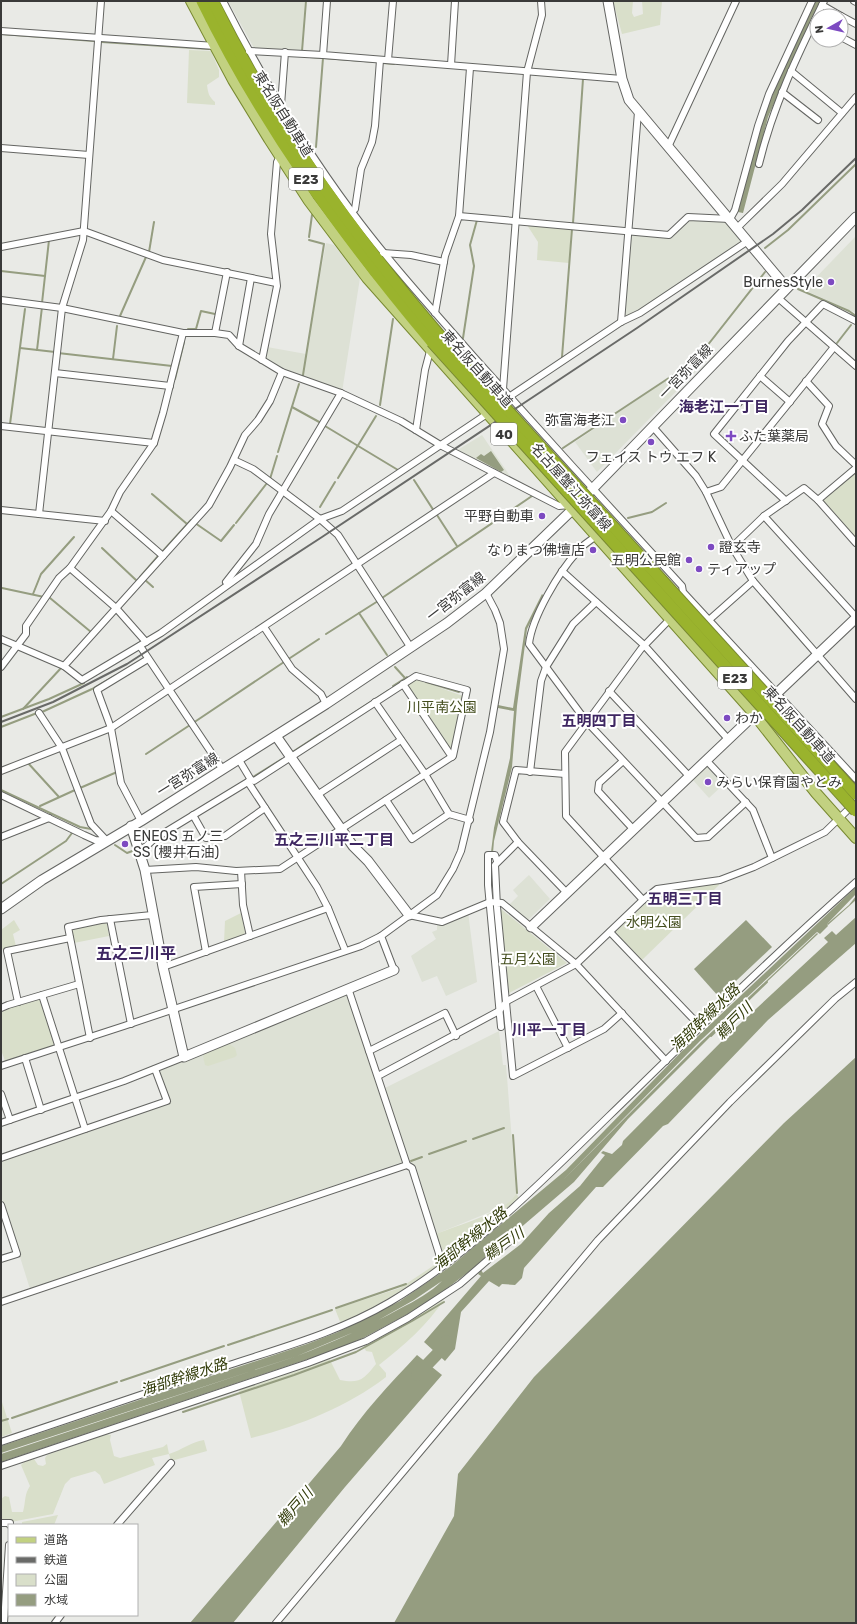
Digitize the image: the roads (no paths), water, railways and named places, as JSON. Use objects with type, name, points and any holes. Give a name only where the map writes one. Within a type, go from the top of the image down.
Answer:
[{"type":"highway","name":"東名阪自動車道","points":[[202,1],[242,77],[278,136],[350,241],[396,299],[552,476],[856,811]]},
{"type":"highway","name":"東名阪自動車道","points":[[213,1],[250,73],[286,131],[358,236],[403,292],[856,794]]},
{"type":"main road","name":"名古屋蟹江弥富線","points":[[191,1],[214,46],[280,156],[309,201],[367,278],[430,351],[571,507],[754,715],[788,760],[856,838]]},
{"type":"street","points":[[39,514],[62,308],[84,231],[101,1]]},
{"type":"street","points":[[223,1],[249,51],[281,105],[352,212],[383,253],[591,489],[682,586],[683,592],[856,779]]},
{"type":"street","points":[[323,55],[327,1]]},
{"type":"street","points":[[388,60],[393,1]]},
{"type":"street","points":[[451,65],[455,1]]},
{"type":"street","points":[[503,389],[526,72],[542,15],[541,1]]},
{"type":"street","points":[[608,1],[625,92],[638,112],[786,287]]},
{"type":"street","points":[[668,147],[736,1]]},
{"type":"street","points":[[756,158],[758,126],[769,94],[812,1]]},
{"type":"street","points":[[1,31],[214,46]]},
{"type":"street","points":[[730,219],[791,71],[809,35]]},
{"type":"street","points":[[249,51],[285,52],[622,79]]},
{"type":"street","points":[[281,105],[285,52]]},
{"type":"street","points":[[352,212],[355,209],[361,169],[372,142],[375,126],[380,60]]},
{"type":"street","points":[[435,313],[444,262],[459,216],[470,68]]},
{"type":"street","points":[[791,71],[842,113]]},
{"type":"street","points":[[782,92],[818,120]]},
{"type":"street","points":[[737,228],[782,184],[856,97]]},
{"type":"street","points":[[621,322],[638,112]]},
{"type":"street","points":[[1,148],[90,155]]},
{"type":"street","points":[[262,360],[276,283],[271,234],[277,162],[280,156]]},
{"type":"street","points":[[459,216],[669,235],[688,217],[730,219]]},
{"type":"street","name":"一宮弥富線","points":[[1,909],[42,880],[141,821],[326,704],[411,648],[486,593],[653,427],[786,287],[856,218]]},
{"type":"street","points":[[1,247],[84,231],[164,260],[276,283]]},
{"type":"street","points":[[1,639],[64,666],[82,680],[140,646],[320,519],[342,511],[442,446],[510,397],[621,322],[640,313],[748,241]]},
{"type":"street","points":[[383,253],[410,255],[444,262]]},
{"type":"street","points":[[215,333],[227,272]]},
{"type":"street","points":[[239,346],[251,278]]},
{"type":"street","points":[[777,297],[856,366]]},
{"type":"street","points":[[1,300],[62,308],[183,333],[215,333],[228,335],[239,346],[282,372],[341,393],[401,421],[442,446],[559,506],[571,507]]},
{"type":"street","points":[[786,501],[714,434],[760,376],[823,304],[856,321]]},
{"type":"street","points":[[1,667],[15,646],[26,634],[26,626],[59,578],[70,568],[112,511],[120,492],[154,443],[183,333]]},
{"type":"street","points":[[706,492],[721,487],[834,347]]},
{"type":"street","points":[[416,430],[425,370],[430,351]]},
{"type":"street","points":[[64,666],[209,505],[234,460],[245,435],[258,420],[270,401],[282,372]]},
{"type":"street","points":[[55,373],[170,386]]},
{"type":"street","points":[[760,376],[790,402]]},
{"type":"street","points":[[806,381],[828,406],[822,424],[836,446],[856,467],[818,500]]},
{"type":"street","points":[[220,589],[256,544],[269,514],[341,393]]},
{"type":"street","points":[[1,426],[154,443]]},
{"type":"street","points":[[653,427],[696,476],[706,492],[732,547],[753,581],[856,699]]},
{"type":"street","points":[[234,460],[253,469],[320,519],[338,535],[411,648]]},
{"type":"street","points":[[1,771],[111,728],[494,473]]},
{"type":"street","points":[[732,547],[764,516],[804,488],[818,500],[856,543]]},
{"type":"street","points":[[1,510],[105,521]]},
{"type":"street","points":[[112,511],[163,556]]},
{"type":"street","points":[[531,927],[728,739],[818,656],[856,618],[764,516]]},
{"type":"street","points":[[596,536],[578,550],[562,571],[531,630],[529,644],[586,721],[696,838],[708,837],[746,802]]},
{"type":"street","points":[[70,568],[116,608],[146,642]]},
{"type":"street","points":[[562,571],[644,645],[728,739]]},
{"type":"street","points":[[709,620],[753,581]]},
{"type":"street","points":[[661,609],[682,586]]},
{"type":"street","points":[[1,1066],[90,1038],[345,950],[361,946],[381,936],[437,895],[453,869],[461,851],[470,820],[493,718],[504,649],[500,623],[486,593]]},
{"type":"street","points":[[530,772],[541,681],[546,667],[573,624],[596,602]]},
{"type":"street","points":[[643,900],[566,816],[565,752],[586,721],[644,645],[670,619]]},
{"type":"street","points":[[264,627],[292,669],[321,694],[326,704]]},
{"type":"street","points":[[140,646],[223,770]]},
{"type":"street","points":[[141,821],[121,783],[111,728],[97,690],[148,659]]},
{"type":"street","points":[[140,852],[154,839],[250,781],[254,781],[416,676],[467,690],[452,757],[280,869],[241,871],[196,867],[145,870]]},
{"type":"street","points":[[403,684],[452,757]]},
{"type":"street","points":[[609,691],[689,776]]},
{"type":"street","points":[[375,702],[425,774],[449,814],[470,820]]},
{"type":"street","points":[[40,713],[62,748],[91,824],[107,841]]},
{"type":"street","points":[[276,736],[353,846],[368,861],[409,915],[442,922],[493,902],[502,903],[576,964],[666,1061]]},
{"type":"street","points":[[317,794],[401,740]]},
{"type":"street","points":[[239,760],[265,808],[328,908],[345,950]]},
{"type":"street","points":[[623,760],[599,783],[598,791],[633,829]]},
{"type":"street","points":[[706,760],[753,810],[772,858]]},
{"type":"street","points":[[565,774],[516,770],[503,822],[504,827],[567,893]]},
{"type":"street","points":[[1,795],[95,840],[107,841]]},
{"type":"street","points":[[386,800],[412,839],[449,814]]},
{"type":"street","points":[[378,1076],[456,1036],[499,1011],[507,1001],[576,964],[643,900],[657,889],[720,880],[772,858],[825,832],[856,802]]},
{"type":"street","points":[[193,815],[206,838],[225,836],[265,808]]},
{"type":"street","points":[[1,837],[49,818]]},
{"type":"street","points":[[131,826],[145,870],[152,915],[172,1010],[184,1057]]},
{"type":"street","points":[[501,1027],[493,902],[496,865],[518,842]]},
{"type":"street","points":[[498,862],[495,855],[488,855],[507,1001],[513,1076],[604,1029],[622,1013]]},
{"type":"street","points":[[241,871],[243,905],[250,936]]},
{"type":"street","points":[[1,1442],[295,1344],[340,1327],[389,1302],[443,1266],[525,1197],[666,1061],[700,1026],[856,882]]},
{"type":"street","points":[[206,952],[194,887],[242,884]]},
{"type":"street","points":[[163,967],[328,908]]},
{"type":"street","points":[[90,1038],[68,927],[110,919],[152,915]]},
{"type":"street","points":[[110,919],[131,1024]]},
{"type":"street","points":[[610,932],[700,1026]]},
{"type":"street","points":[[1,1123],[75,1098],[184,1057],[394,970],[381,936]]},
{"type":"street","points":[[18,1002],[7,951],[70,938]]},
{"type":"street","points":[[276,1623],[598,1240],[730,1102],[835,999],[855,982]]},
{"type":"street","points":[[1,1008],[79,984]]},
{"type":"street","points":[[536,986],[568,1048]]},
{"type":"street","points":[[348,988],[407,1165],[412,1168],[443,1266]]},
{"type":"street","points":[[42,995],[85,1129]]},
{"type":"street","points":[[370,1051],[445,1013],[456,1036]]},
{"type":"street","points":[[25,1058],[41,1110]]},
{"type":"street","points":[[1,1158],[167,1101],[154,1068]]},
{"type":"street","points":[[1,1094],[10,1120]]},
{"type":"street","points":[[1,1302],[407,1165]]},
{"type":"street","points":[[1,1205],[17,1254],[1,1259]]},
{"type":"street","points":[[1,1466],[308,1363],[366,1341],[408,1318],[460,1284],[519,1233]]},
{"type":"street","points":[[118,1524],[171,1463]]},
{"type":"street","points":[[1,1523],[6,1522],[10,1524]]},
{"type":"street","points":[[4,1623],[3,1608],[8,1556]]},
{"type":"water","points":[[815,1],[820,1],[817,8],[812,8]]},
{"type":"water","points":[[809,13],[809,26],[768,117],[743,213],[738,212],[762,120],[790,53]]},
{"type":"water","points":[[491,451],[504,470],[501,472],[476,458],[481,454],[484,456]]},
{"type":"water","points":[[542,594],[544,596],[527,629],[517,706],[512,767],[494,841],[493,853],[491,852],[494,828],[510,758],[514,711],[498,708],[498,705],[513,708],[525,628]]},
{"type":"water","points":[[856,887],[856,894],[827,924],[828,926],[820,934],[817,932],[700,1041],[563,1180],[701,1042],[817,933],[818,934],[738,1009],[628,1119],[574,1182],[476,1266],[477,1268],[474,1271],[471,1270],[433,1299],[363,1338],[335,1350],[1,1462],[1,1454],[297,1356],[1,1453],[1,1446],[307,1344],[338,1332],[400,1301],[451,1266],[566,1170],[681,1052]],"holes":[[[442,1281],[423,1296],[378,1320],[414,1300]],[[351,1333],[324,1345],[297,1356]]]},
{"type":"water","points":[[856,896],[856,900],[828,925],[827,924],[849,905]]},
{"type":"water","points":[[856,917],[856,943],[768,1020],[668,1124],[663,1126],[603,1187],[596,1187],[524,1268],[522,1278],[515,1285],[502,1284],[499,1287],[489,1281],[461,1312],[455,1349],[445,1361],[424,1342],[481,1276],[478,1274],[481,1270],[483,1273],[521,1244],[549,1213],[580,1186],[605,1155],[601,1153],[603,1151],[612,1154],[622,1145],[623,1141],[729,1034],[828,942],[824,938],[832,931],[836,935]]},
{"type":"water","points":[[746,920],[772,947],[719,997],[694,969]]},
{"type":"water","points":[[856,1057],[856,1623],[394,1623],[454,1516],[458,1474],[534,1377],[784,1123]]},
{"type":"water","points":[[417,1355],[442,1375],[345,1487],[233,1623],[190,1623],[341,1446],[377,1399]]},
{"type":"waterway","points":[[302,51],[306,1]]},
{"type":"waterway","points":[[1,34],[94,41]]},
{"type":"waterway","points":[[102,42],[209,49]]},
{"type":"waterway","points":[[310,57],[377,62]]},
{"type":"waterway","points":[[316,147],[323,58]]},
{"type":"waterway","points":[[383,63],[394,64]]},
{"type":"waterway","points":[[573,223],[583,79]]},
{"type":"waterway","points":[[765,248],[788,230],[856,164]]},
{"type":"waterway","points":[[309,237],[312,215]]},
{"type":"waterway","points":[[463,338],[474,266],[470,245],[477,220]]},
{"type":"waterway","points":[[149,252],[154,222]]},
{"type":"waterway","points":[[562,357],[572,229]]},
{"type":"waterway","points":[[42,303],[49,240]]},
{"type":"waterway","points":[[303,375],[324,244],[309,240]]},
{"type":"waterway","points":[[120,316],[146,257]]},
{"type":"waterway","points":[[1,271],[45,276]]},
{"type":"waterway","points":[[563,448],[696,360],[765,272]]},
{"type":"waterway","points":[[798,289],[849,311],[856,316]]},
{"type":"waterway","points":[[37,350],[42,307]]},
{"type":"waterway","points":[[10,424],[25,309]]},
{"type":"waterway","points":[[188,329],[196,329],[201,311],[215,314]]},
{"type":"waterway","points":[[380,405],[393,319]]},
{"type":"waterway","points":[[837,343],[851,325]]},
{"type":"waterway","points":[[113,359],[117,326]]},
{"type":"waterway","points":[[175,379],[184,342]]},
{"type":"waterway","points":[[20,348],[55,352]]},
{"type":"waterway","points":[[58,353],[172,366]]},
{"type":"waterway","points":[[278,452],[299,384]]},
{"type":"waterway","points":[[292,407],[321,423]]},
{"type":"waterway","points":[[338,478],[376,416]]},
{"type":"waterway","points":[[325,426],[398,470]]},
{"type":"waterway","points":[[270,479],[277,456]]},
{"type":"waterway","points":[[414,480],[434,511]]},
{"type":"waterway","points":[[320,507],[335,482]]},
{"type":"waterway","points":[[236,523],[267,483]]},
{"type":"waterway","points":[[152,494],[187,524]]},
{"type":"waterway","points":[[382,598],[532,496]]},
{"type":"waterway","points":[[628,518],[652,512],[666,503]]},
{"type":"waterway","points":[[437,515],[457,546]]},
{"type":"waterway","points":[[162,552],[191,520]]},
{"type":"waterway","points":[[195,523],[221,541],[234,525]]},
{"type":"waterway","points":[[33,594],[41,574],[74,537]]},
{"type":"waterway","points":[[102,548],[137,581]]},
{"type":"waterway","points":[[140,577],[159,555]]},
{"type":"waterway","points":[[144,579],[153,587]]},
{"type":"waterway","points":[[2,588],[44,597]]},
{"type":"waterway","points":[[50,598],[91,632]]},
{"type":"waterway","points":[[326,634],[378,601]]},
{"type":"waterway","points":[[359,613],[387,655]]},
{"type":"waterway","points":[[287,660],[319,639]]},
{"type":"waterway","points":[[193,723],[284,662]]},
{"type":"waterway","points":[[23,709],[62,667]]},
{"type":"waterway","points":[[395,667],[405,678]]},
{"type":"waterway","points":[[42,712],[92,689],[116,675]]},
{"type":"waterway","points":[[393,686],[407,677]]},
{"type":"waterway","points":[[426,682],[459,692]]},
{"type":"waterway","points":[[1,717],[49,699],[84,683]]},
{"type":"waterway","points":[[326,731],[389,690]]},
{"type":"waterway","points":[[1,727],[37,713]]},
{"type":"waterway","points":[[146,754],[190,725]]},
{"type":"waterway","points":[[294,751],[320,734]]},
{"type":"waterway","points":[[253,777],[282,759]]},
{"type":"waterway","points":[[28,763],[59,797]]},
{"type":"waterway","points":[[80,788],[117,772]]},
{"type":"waterway","points":[[1,790],[80,827],[91,829]]},
{"type":"waterway","points":[[40,806],[75,790]]},
{"type":"waterway","points":[[1,884],[66,841],[72,833]]},
{"type":"waterway","points":[[115,845],[127,853],[135,850]]},
{"type":"waterway","points":[[711,1036],[767,982]]},
{"type":"waterway","points":[[473,1139],[504,1128]]},
{"type":"waterway","points":[[513,1135],[517,1193]]},
{"type":"waterway","points":[[429,1154],[466,1141]]},
{"type":"waterway","points":[[411,1161],[422,1157]]},
{"type":"waterway","points":[[336,1308],[406,1284]]},
{"type":"waterway","points":[[183,1412],[294,1375],[356,1352],[444,1302]]},
{"type":"waterway","points":[[228,1345],[332,1310]]},
{"type":"waterway","name":"鵜戸川","points":[[417,1375],[444,1347],[446,1341]]},
{"type":"waterway","name":"海部幹線水路","points":[[121,1381],[224,1346]]},
{"type":"waterway","points":[[12,1418],[117,1382]]},
{"type":"waterway","points":[[1,1421],[8,1419]]},
{"type":"railway","points":[[1,722],[53,702],[127,664],[322,537],[637,328],[773,234],[802,210],[856,158]]},
{"type":"place","name":"BurnesStyle","points":[[831,282]]},
{"type":"place","name":"弥富海老江","points":[[623,420]]},
{"type":"place","name":"ふた葉薬局","points":[[731,436]]},
{"type":"place","name":"フェイス トウ エフ K","points":[[651,442]]},
{"type":"place","name":"平野自動車","points":[[542,516]]},
{"type":"place","name":"證玄寺","points":[[711,547]]},
{"type":"place","name":"なりまつ佛壇店","points":[[593,550]]},
{"type":"place","name":"五明公民館","points":[[689,560]]},
{"type":"place","name":"ティアップ","points":[[699,569]]},
{"type":"place","name":"わか","points":[[727,718]]},
{"type":"place","name":"みらい保育園やとみ","points":[[708,782]]},
{"type":"place","name":"ENEOS 五ノ三 SS (櫻井石油)","points":[[125,844]]},
{"type":"district","name":"海老江一丁目","points":[[724,407]]},
{"type":"district","name":"五明四丁目","points":[[599,721]]},
{"type":"district","name":"五之三川平二丁目","points":[[334,840]]},
{"type":"district","name":"五明三丁目","points":[[685,899]]},
{"type":"district","name":"五之三川平","points":[[136,953]]},
{"type":"district","name":"川平一丁目","points":[[549,1030]]},
{"type":"park label","name":"川平南公園","points":[[442,707]]},
{"type":"park label","name":"水明公園","points":[[654,922]]},
{"type":"park label","name":"五月公園","points":[[528,959]]}]
